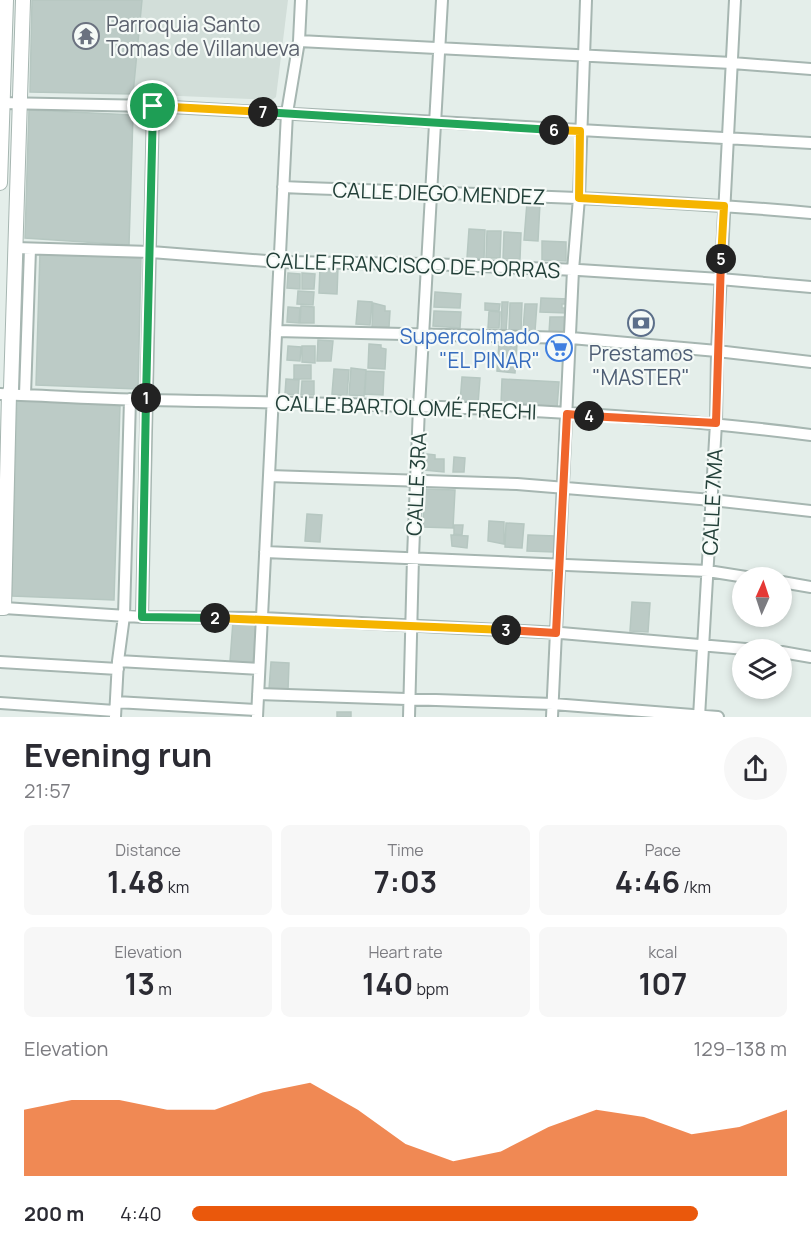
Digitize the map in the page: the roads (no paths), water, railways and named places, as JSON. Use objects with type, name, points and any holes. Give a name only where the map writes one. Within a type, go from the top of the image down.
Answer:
[{"type":"street","points":[[0,183],[6,0]]},
{"type":"street","points":[[23,0],[11,389],[4,394],[2,608],[142,617],[262,618],[556,633],[732,647]]},
{"type":"street","points":[[0,703],[116,710],[257,713],[287,113],[298,41],[301,0]]},
{"type":"street","name":"CALLE 3RA","points":[[409,717],[419,407],[429,264],[442,0]]},
{"type":"street","points":[[552,717],[573,270],[579,198],[586,0]]},
{"type":"street","name":"CALLE 7MA","points":[[699,717],[705,644],[716,423],[720,279],[735,0]]},
{"type":"street","points":[[298,41],[811,69]]},
{"type":"street","points":[[1,103],[153,106],[811,143]]},
{"type":"street","points":[[142,617],[153,106]]},
{"type":"street","name":"CALLE DIEGO MENDEZ","points":[[283,187],[579,198],[811,213]]},
{"type":"street","name":"CALLE FRANCISCO DE PORRAS","points":[[15,249],[151,252],[279,262],[429,264],[573,270],[811,287]]},
{"type":"street","points":[[25,395],[30,249]]},
{"type":"street","points":[[276,331],[571,338],[811,362]]},
{"type":"street","name":"CALLE BARTOLOMÉ FRECHI","points":[[4,394],[146,400],[272,401],[567,414],[716,423],[811,435]]},
{"type":"street","points":[[116,710],[118,665],[124,616],[130,399]]},
{"type":"street","points":[[269,476],[517,484],[712,500],[811,511]]},
{"type":"street","points":[[265,552],[708,571],[732,575]]},
{"type":"street","points":[[792,583],[811,586]]},
{"type":"street","points":[[792,654],[811,657]]},
{"type":"street","points":[[0,662],[259,669]]},
{"type":"street","points":[[258,694],[553,704],[718,717]]},
{"type":"place","name":"Parroquia Santo Tomas de Villanueva","points":[[86,36]]},
{"type":"place","name":"Prestamos \"MASTER\"","points":[[641,323]]},
{"type":"place","name":"Supercolmado \"EL PINAR\"","points":[[559,348]]}]
